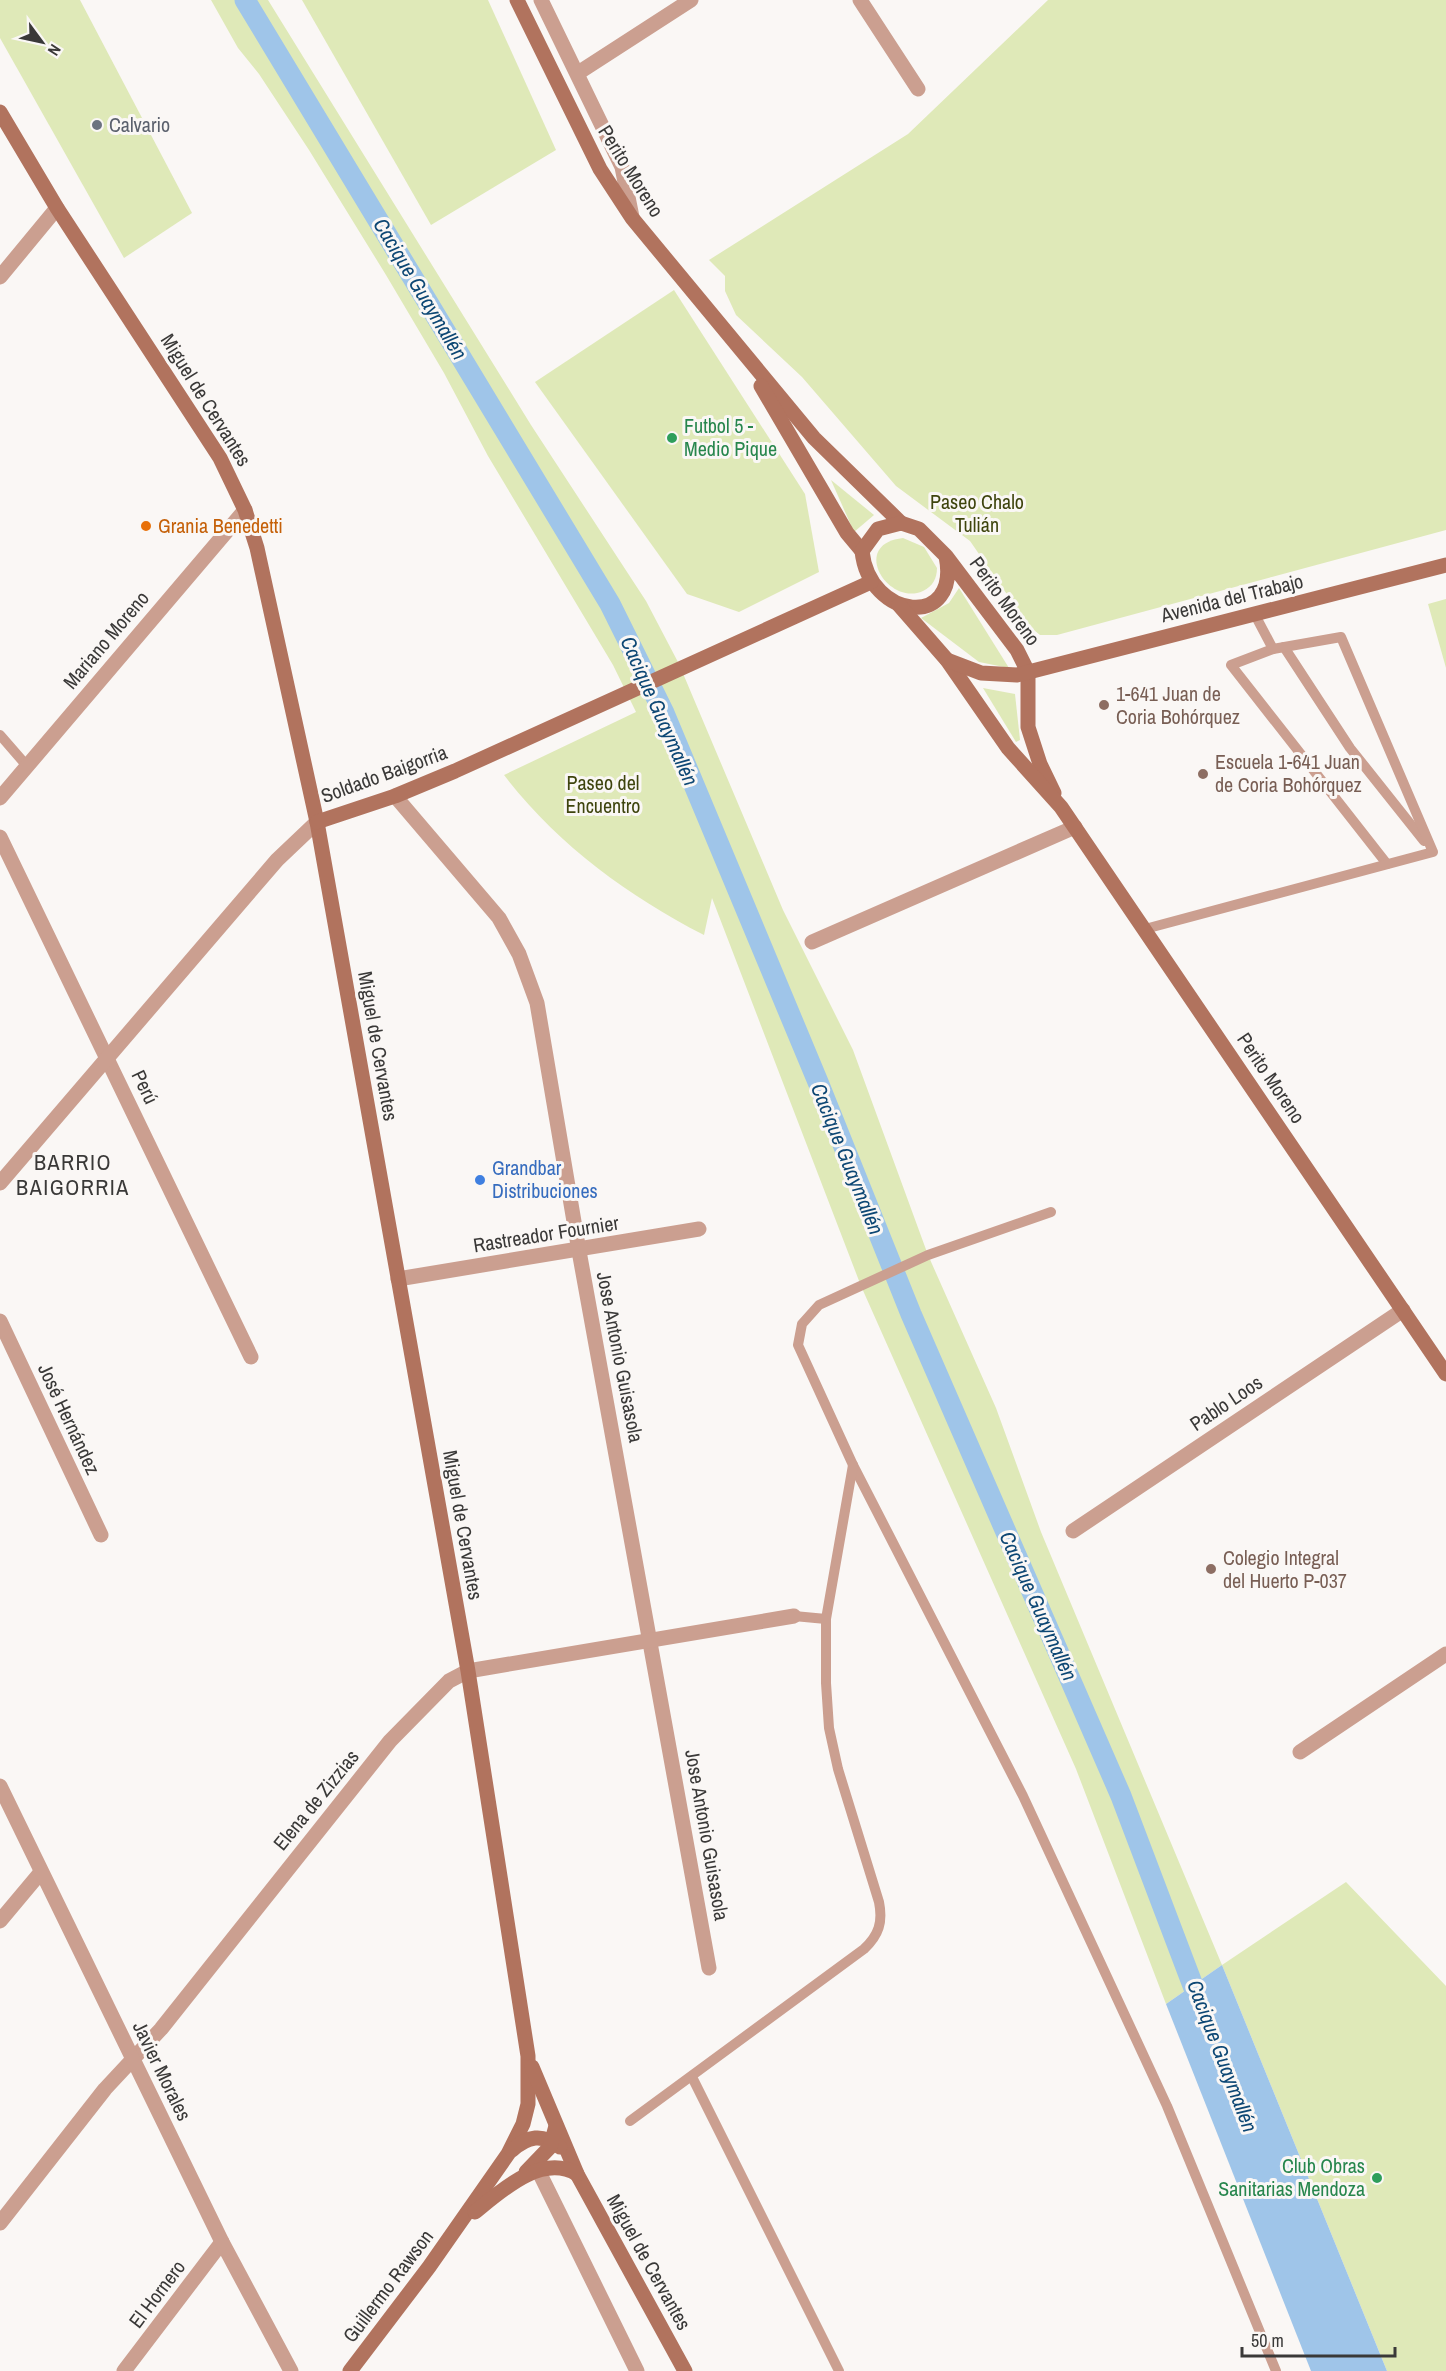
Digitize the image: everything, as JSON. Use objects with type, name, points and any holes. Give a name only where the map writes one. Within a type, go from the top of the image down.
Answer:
[{"type":"main road","name":"Perito Moreno","points":[[517,0],[600,169],[632,218],[814,438],[901,523]]},
{"type":"main road","name":"Miguel de Cervantes","points":[[0,112],[57,208],[220,458],[245,510],[257,548],[317,822],[468,1671],[528,2056],[528,2104]]},
{"type":"main road","name":"Perito Moreno","points":[[738,347],[848,533],[862,551]]},
{"type":"main road","points":[[901,523],[919,529],[946,556],[949,571],[948,586],[940,596],[921,607],[899,605],[889,599],[871,582],[864,568],[862,551],[878,530],[901,523]]},
{"type":"main road","name":"Perito Moreno","points":[[946,556],[1017,650],[1028,672],[1027,714],[1030,734],[1040,764],[1061,807]]},
{"type":"main road","name":"Avenida del Trabajo","points":[[1028,672],[1446,565]]},
{"type":"main road","name":"Soldado Baigorria","points":[[317,822],[395,795],[462,768],[871,582]]},
{"type":"main road","name":"Perito Moreno","points":[[899,605],[947,660],[1008,748],[1061,807],[1445,1370]]},
{"type":"main road","name":"Perito Moreno","points":[[947,660],[981,673],[1007,676],[1028,672]]},
{"type":"main road","name":"Miguel de Cervantes","points":[[528,2056],[556,2126],[564,2161]]},
{"type":"main road","name":"Guillermo Rawson","points":[[350,2371],[459,2226],[508,2154],[523,2124],[528,2104]]},
{"type":"main road","name":"Miguel de Cervantes","points":[[556,2126],[554,2142],[564,2161],[577,2174],[685,2371]]},
{"type":"main road","name":"Guillermo Rawson","points":[[459,2226],[543,2156],[554,2142],[539,2137],[532,2138],[508,2154]]},
{"type":"main road","name":"Guillermo Rawson","points":[[510,2185],[538,2170],[564,2161]]},
{"type":"street","points":[[541,0],[579,73],[622,167],[632,218]]},
{"type":"street","points":[[579,73],[691,0]]},
{"type":"street","points":[[860,0],[918,89]]},
{"type":"street","points":[[0,277],[57,208]]},
{"type":"street","name":"Mariano Moreno","points":[[0,798],[245,510]]},
{"type":"street","name":"Jose Antonio Guisasola","points":[[395,795],[489,903],[509,934],[528,975],[537,1003],[579,1251],[709,1968]]},
{"type":"street","name":"Soldado Baigorria","points":[[0,1183],[277,860],[317,822]]},
{"type":"street","points":[[812,942],[1075,827]]},
{"type":"street","name":"Perú","points":[[0,837],[251,1357]]},
{"type":"street","name":"Rastreador Fournier","points":[[398,1279],[579,1251],[699,1229]]},
{"type":"street","name":"Pablo Loos","points":[[1073,1531],[1403,1310]]},
{"type":"street","name":"José Hernández","points":[[0,1321],[101,1535]]},
{"type":"street","name":"Elena de Zizzias","points":[[0,2223],[105,2089],[161,2029],[390,1741],[449,1681],[468,1671],[794,1616]]},
{"type":"street","points":[[1300,1752],[1446,1654]]},
{"type":"street","name":"Javier Morales","points":[[0,1786],[222,2242],[291,2371]]},
{"type":"street","points":[[0,1921],[40,1872]]},
{"type":"street","points":[[538,2170],[637,2371]]},
{"type":"street","name":"El Hornero","points":[[124,2371],[222,2242]]},
{"type":"lane","points":[[1254,613],[1350,748],[1433,852]]},
{"type":"lane","points":[[1387,864],[1231,664],[1278,648],[1341,637],[1433,852]]},
{"type":"lane","points":[[0,735],[27,766]]},
{"type":"lane","points":[[1145,929],[1433,852]]},
{"type":"lane","points":[[1051,1212],[928,1255],[813,1310],[802,1324],[798,1337],[799,1351],[853,1465],[1023,1796],[1167,2106],[1276,2371]]},
{"type":"lane","points":[[630,2121],[864,1949],[874,1941],[880,1929],[882,1916],[879,1902],[837,1769],[829,1728],[826,1619],[853,1465]]},
{"type":"lane","points":[[794,1616],[826,1619]]},
{"type":"lane","points":[[692,2077],[839,2371]]},
{"type":"green space","name":"Calvario","points":[[0,0],[80,0],[192,213],[124,258],[0,38]]},
{"type":"green space","name":"Paseo del Encuentro","points":[[211,0],[268,0],[531,425],[646,601],[679,664],[783,910],[853,1050],[928,1255],[996,1408],[1041,1532],[1222,1965],[1166,2004],[1076,1769],[861,1286],[712,898],[704,935],[648,903],[595,866],[547,823],[504,775],[636,712],[613,665],[488,456],[444,373],[386,275],[309,150],[259,74],[238,48]]},
{"type":"green space","points":[[302,0],[488,0],[556,150],[431,225]]},
{"type":"green space","name":"Paseo Chalo Tulián","points":[[1048,0],[1446,0],[1446,530],[1057,635],[1040,635],[1029,626],[970,541],[896,486],[802,377],[736,315],[725,291],[725,276],[709,260],[908,134]]},
{"type":"green space","name":"Futbol 5 - Medio Pique","points":[[674,290],[805,494],[819,572],[739,612],[687,594],[535,382]]},
{"type":"green space","points":[[831,480],[874,515],[854,532]]},
{"type":"green space","points":[[903,538],[924,547],[937,568],[934,581],[923,591],[910,594],[898,590],[887,583],[880,573],[876,562],[878,551],[887,543]]},
{"type":"green space","points":[[959,588],[1009,668],[979,662],[921,618],[949,603]]},
{"type":"green space","points":[[1446,599],[1446,668],[1428,604]]},
{"type":"green space","points":[[983,688],[1015,694],[1020,740],[1016,742]]},
{"type":"green space","name":"Club Obras Sanitarias Mendoza","points":[[1346,1882],[1446,1986],[1446,2371],[1387,2371],[1222,1965]]},
{"type":"water","points":[[1222,1965],[1387,2371],[1311,2371],[1166,2004]]},
{"type":"waterway","name":"Cacique Guaymallén","points":[[245,0],[610,604],[664,713],[818,1082],[911,1314],[1121,1796],[1203,2012]]},
{"type":"place","name":"Calvario","points":[[97,125]]},
{"type":"place","name":"Futbol 5 - Medio Pique","points":[[672,438]]},
{"type":"place","name":"Grania Benedetti","points":[[146,526]]},
{"type":"place","name":"1-641 Juan de Coria Bohórquez","points":[[1104,705]]},
{"type":"place","name":"Escuela 1-641 Juan de Coria Bohórquez","points":[[1203,774]]},
{"type":"place","name":"Grandbar Distribuciones","points":[[480,1180]]},
{"type":"place","name":"Colegio Integral del Huerto P-037","points":[[1211,1569]]},
{"type":"place","name":"Club Obras Sanitarias Mendoza","points":[[1377,2178]]},
{"type":"district","name":"BARRIO BAIGORRIA","points":[[73,1174]]}]
